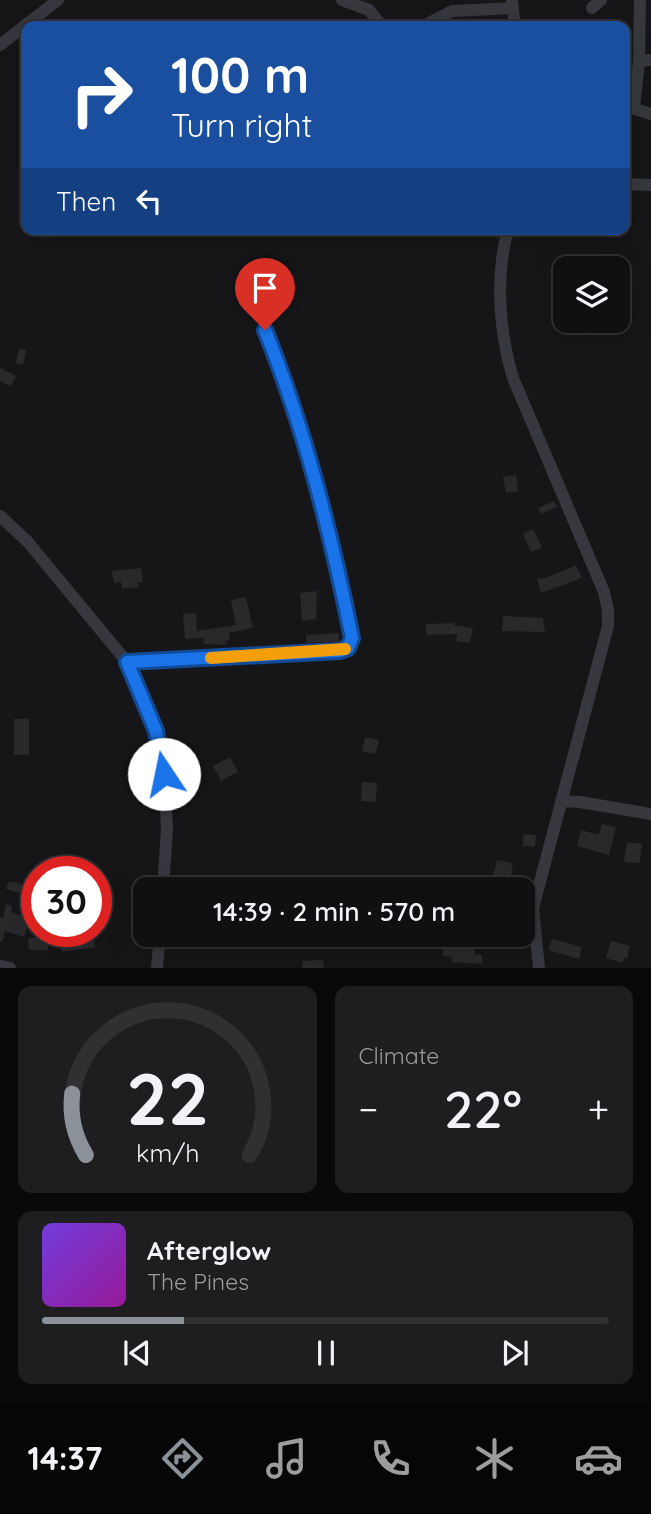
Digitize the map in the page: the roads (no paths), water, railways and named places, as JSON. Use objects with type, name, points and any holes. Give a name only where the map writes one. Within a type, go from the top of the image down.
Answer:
[{"type":"street","points":[[36,21],[58,0]]},
{"type":"street","points":[[342,0],[369,9],[378,21]]},
{"type":"street","points":[[630,104],[645,61],[640,0]]},
{"type":"street","points":[[433,21],[452,11],[512,4]]},
{"type":"street","points":[[0,46],[21,32]]},
{"type":"street","points":[[630,107],[651,114]]},
{"type":"street","points":[[630,184],[651,185]]},
{"type":"street","points":[[506,235],[501,268],[506,355],[604,592],[608,610],[608,626],[561,801],[535,885]]},
{"type":"street","points":[[127,662],[340,651],[351,645],[352,638],[328,526],[300,432],[265,330]]},
{"type":"street","points":[[0,516],[27,541],[127,662],[156,731],[164,774],[167,829],[164,877]]},
{"type":"street","points":[[561,801],[651,814]]},
{"type":"street","points":[[535,946],[539,968]]},
{"type":"street","points":[[157,968],[159,947]]},
{"type":"street","points":[[0,966],[10,968]]}]
